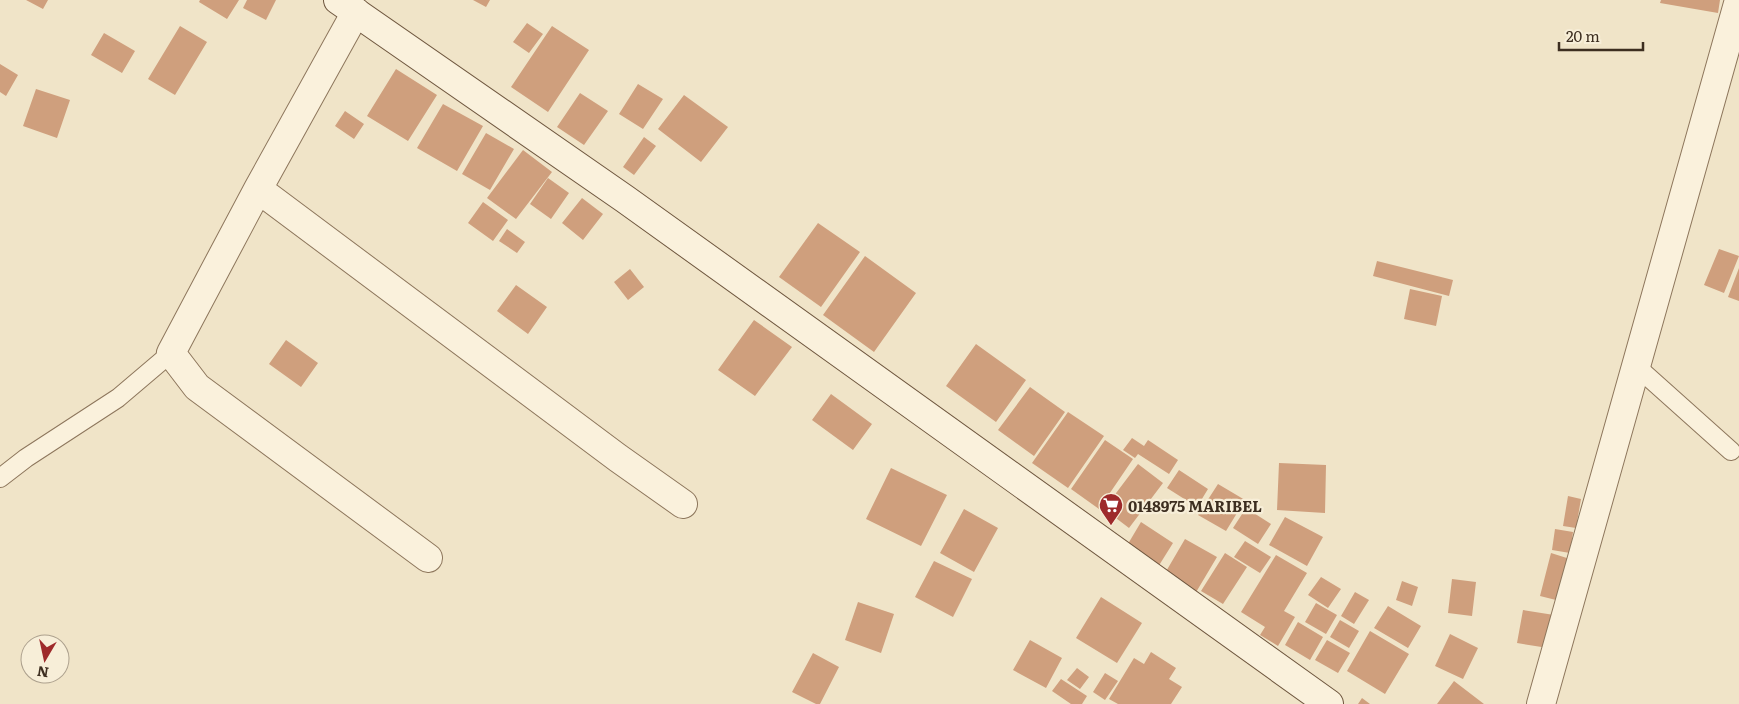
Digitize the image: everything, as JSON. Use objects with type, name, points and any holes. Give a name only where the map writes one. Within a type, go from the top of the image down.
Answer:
[{"type":"street","points":[[1542,704],[1738,0]]},
{"type":"street","points":[[428,558],[197,388],[171,354],[352,4],[1329,704]]},
{"type":"street","points":[[258,189],[610,452],[683,504]]},
{"type":"lane","points":[[0,478],[26,458],[118,398],[171,354]]},
{"type":"lane","points":[[1636,366],[1731,451]]},
{"type":"building","points":[[26,0],[48,0],[43,9]]},
{"type":"building","points":[[200,0],[239,0],[227,19],[199,2]]},
{"type":"building","points":[[247,0],[276,0],[266,20],[243,8]]},
{"type":"building","points":[[473,0],[490,0],[486,7]]},
{"type":"building","points":[[1661,0],[1720,0],[1718,13],[1660,3]]},
{"type":"building","points":[[527,23],[543,34],[529,53],[513,42]]},
{"type":"building","points":[[180,26],[207,42],[175,95],[148,79]]},
{"type":"building","points":[[552,26],[589,50],[548,112],[511,87]]},
{"type":"building","points":[[104,33],[135,51],[122,73],[91,55]]},
{"type":"building","points":[[0,64],[18,75],[6,96],[0,92]]},
{"type":"building","points":[[396,69],[437,95],[408,141],[367,116]]},
{"type":"building","points":[[638,84],[663,99],[643,129],[619,114]]},
{"type":"building","points":[[36,89],[70,100],[57,138],[23,126]]},
{"type":"building","points":[[580,93],[608,111],[584,145],[557,127]]},
{"type":"building","points":[[684,95],[728,127],[701,162],[658,129]]},
{"type":"building","points":[[443,104],[483,126],[457,171],[417,148]]},
{"type":"building","points":[[345,111],[364,124],[354,139],[335,126]]},
{"type":"building","points":[[486,133],[514,149],[490,190],[462,174]]},
{"type":"building","points":[[644,137],[656,146],[634,175],[623,167]]},
{"type":"building","points":[[523,150],[552,172],[516,219],[487,198]]},
{"type":"building","points":[[548,178],[569,193],[551,219],[530,204]]},
{"type":"building","points":[[582,198],[603,214],[583,240],[562,223]]},
{"type":"building","points":[[483,202],[508,220],[493,241],[468,223]]},
{"type":"building","points":[[818,223],[860,252],[821,307],[779,277]]},
{"type":"building","points":[[507,229],[525,242],[517,253],[499,241]]},
{"type":"building","points":[[1719,249],[1739,256],[1724,293],[1704,285]]},
{"type":"building","points":[[865,256],[916,293],[874,352],[823,315]]},
{"type":"building","points":[[1377,261],[1453,280],[1449,296],[1373,276]]},
{"type":"building","points":[[1739,268],[1739,301],[1728,297]]},
{"type":"building","points":[[630,269],[644,287],[628,300],[614,282]]},
{"type":"building","points":[[516,285],[547,307],[528,334],[497,311]]},
{"type":"building","points":[[1410,289],[1442,296],[1436,326],[1404,319]]},
{"type":"building","points":[[754,320],[792,347],[755,396],[718,370]]},
{"type":"building","points":[[286,340],[318,363],[301,387],[269,364]]},
{"type":"building","points":[[976,344],[1026,380],[996,422],[946,386]]},
{"type":"building","points":[[1030,387],[1065,412],[1034,456],[998,430]]},
{"type":"building","points":[[831,394],[872,424],[853,450],[812,420]]},
{"type":"building","points":[[1068,412],[1104,436],[1068,488],[1032,463]]},
{"type":"building","points":[[1132,438],[1144,446],[1148,440],[1178,460],[1169,474],[1138,454],[1135,458],[1123,450]]},
{"type":"building","points":[[1105,440],[1133,459],[1099,509],[1071,489]]},
{"type":"building","points":[[1279,463],[1326,465],[1325,513],[1277,510]]},
{"type":"building","points":[[1138,464],[1163,483],[1129,528],[1104,509]]},
{"type":"building","points":[[891,468],[947,495],[921,546],[866,519]]},
{"type":"building","points":[[1179,470],[1208,489],[1197,507],[1167,488]]},
{"type":"building","points":[[1218,484],[1245,500],[1226,531],[1198,515]]},
{"type":"building","points":[[1568,496],[1581,499],[1576,528],[1563,526]]},
{"type":"building","points":[[1246,508],[1271,524],[1258,544],[1233,528]]},
{"type":"building","points":[[964,509],[998,528],[974,572],[940,553]]},
{"type":"building","points":[[1285,517],[1323,537],[1307,566],[1269,545]]},
{"type":"building","points":[[1141,522],[1173,543],[1153,575],[1122,554]]},
{"type":"building","points":[[1555,529],[1573,532],[1570,553],[1552,550]]},
{"type":"building","points":[[1185,539],[1217,557],[1192,599],[1161,580]]},
{"type":"building","points":[[1245,541],[1271,557],[1260,573],[1234,557]]},
{"type":"building","points":[[1225,553],[1247,567],[1223,604],[1201,591]]},
{"type":"building","points":[[1551,553],[1570,559],[1560,601],[1540,596]]},
{"type":"building","points":[[1276,555],[1307,573],[1284,611],[1295,617],[1278,646],[1260,635],[1265,627],[1241,612]]},
{"type":"building","points":[[934,561],[972,579],[953,617],[915,597]]},
{"type":"building","points":[[1321,577],[1341,589],[1328,608],[1308,595]]},
{"type":"building","points":[[1452,579],[1476,582],[1472,616],[1448,613]]},
{"type":"building","points":[[1402,581],[1418,587],[1412,606],[1396,600]]},
{"type":"building","points":[[1355,592],[1369,600],[1354,624],[1341,616]]},
{"type":"building","points":[[1101,597],[1142,623],[1117,663],[1076,638]]},
{"type":"building","points":[[858,602],[894,614],[881,653],[845,640]]},
{"type":"building","points":[[1316,603],[1337,615],[1326,634],[1305,622]]},
{"type":"building","points":[[1388,606],[1421,626],[1408,648],[1374,628]]},
{"type":"building","points":[[1523,610],[1554,615],[1548,648],[1517,643]]},
{"type":"building","points":[[1340,620],[1359,631],[1349,648],[1330,637]]},
{"type":"building","points":[[1298,622],[1323,637],[1310,660],[1285,645]]},
{"type":"building","points":[[1370,631],[1409,654],[1385,694],[1347,671]]},
{"type":"building","points":[[1450,634],[1478,648],[1463,679],[1435,666]]},
{"type":"building","points":[[1030,640],[1062,658],[1046,688],[1013,670]]},
{"type":"building","points":[[1327,640],[1350,653],[1338,673],[1315,660]]},
{"type":"building","points":[[1151,652],[1176,668],[1169,679],[1182,687],[1171,704],[1118,704],[1109,699],[1134,658],[1144,664]]},
{"type":"building","points":[[813,653],[839,667],[820,704],[816,704],[792,692]]},
{"type":"building","points":[[1077,668],[1089,677],[1080,689],[1067,680]]},
{"type":"building","points":[[1105,673],[1118,681],[1105,700],[1093,692]]},
{"type":"building","points":[[1061,679],[1087,696],[1082,704],[1071,704],[1052,691]]},
{"type":"building","points":[[1454,681],[1484,704],[1437,704]]},
{"type":"building","points":[[1362,698],[1370,704],[1358,704]]},
{"type":"place","name":"0148975 MARIBEL","points":[[1111,526]]}]
